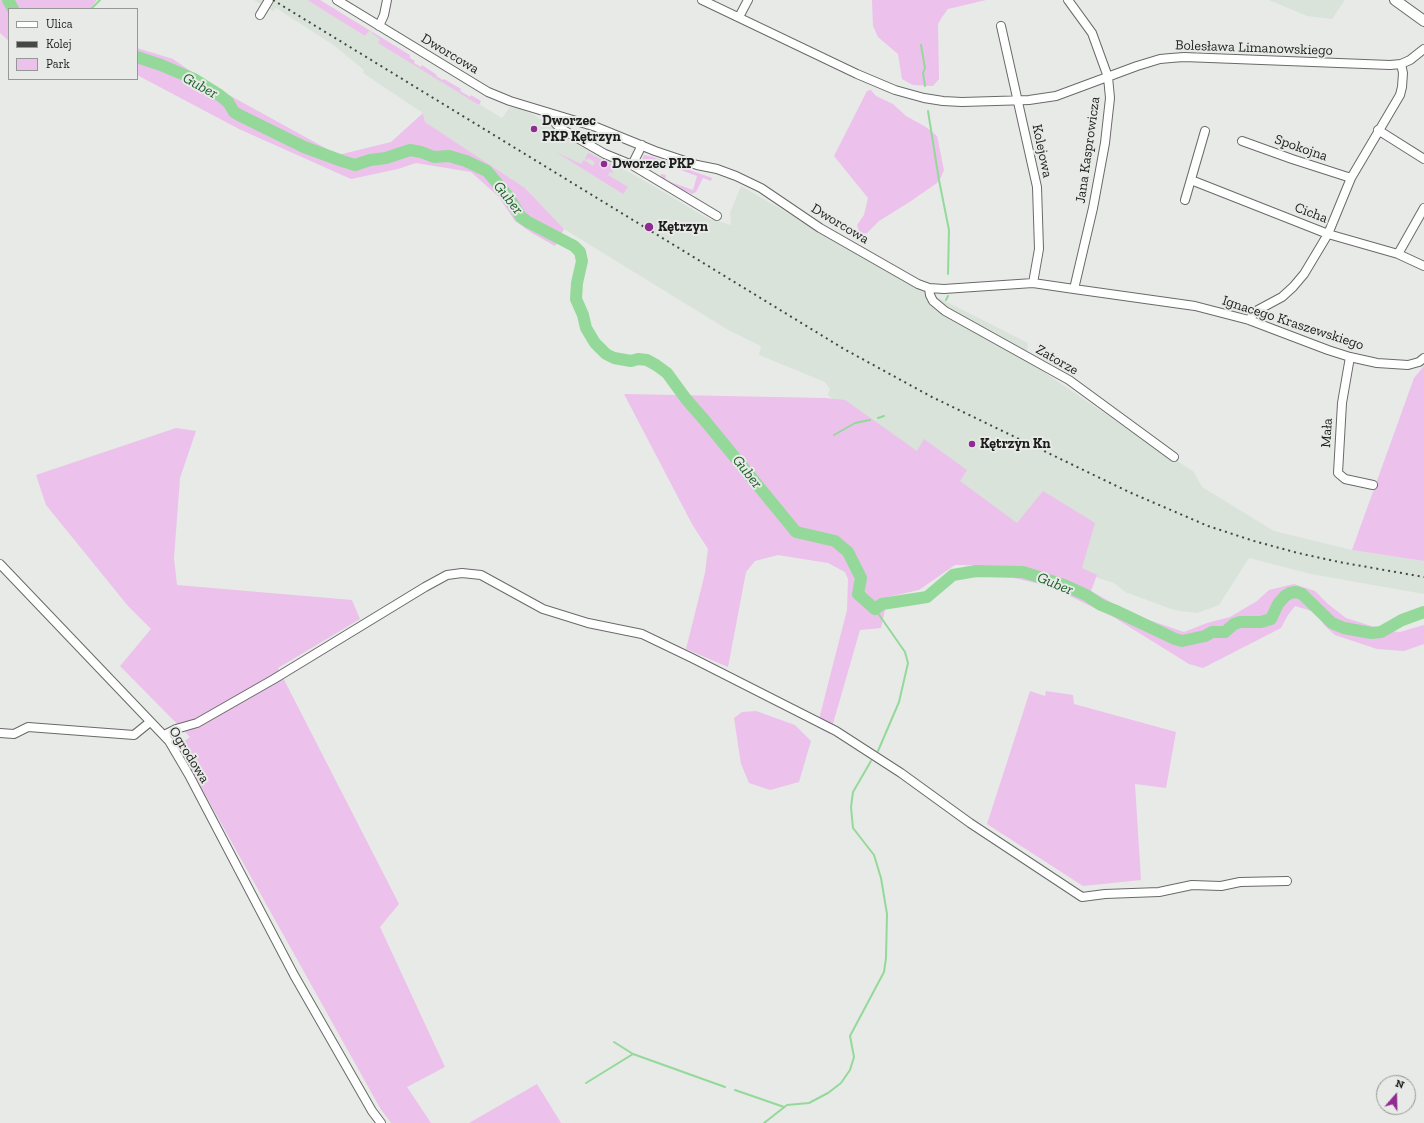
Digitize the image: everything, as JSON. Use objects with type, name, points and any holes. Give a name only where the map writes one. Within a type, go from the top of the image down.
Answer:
[{"type":"main road","points":[[1398,1],[1424,21]]},
{"type":"street","points":[[260,15],[269,0]]},
{"type":"street","name":"Dworcowa","points":[[337,0],[488,92],[510,101],[596,127],[697,165],[736,176],[761,188],[820,228],[918,284],[929,288],[944,289],[1033,283]]},
{"type":"street","points":[[379,26],[384,15],[387,0]]},
{"type":"street","name":"Bolesława Limanowskiego","points":[[702,0],[857,74],[908,94],[943,101],[962,102],[1017,100],[1056,96],[1149,62],[1165,58],[1184,57],[1378,66],[1400,64]]},
{"type":"street","points":[[739,17],[748,0]]},
{"type":"street","name":"Jana Kasprowicza","points":[[1068,0],[1092,33],[1108,77],[1110,98],[1105,143],[1074,289]]},
{"type":"street","name":"Kolejowa","points":[[1001,26],[1037,187],[1038,249],[1033,283]]},
{"type":"street","points":[[1249,320],[1256,311],[1282,297],[1294,287],[1304,274],[1328,234],[1351,178],[1400,95],[1402,87],[1402,73],[1400,64],[1410,60],[1424,49]]},
{"type":"street","points":[[556,114],[556,124],[560,128],[605,154],[632,165],[717,216]]},
{"type":"street","points":[[1378,130],[1424,159]]},
{"type":"street","points":[[1185,200],[1205,131]]},
{"type":"street","name":"Spokojna","points":[[1242,141],[1292,160],[1351,178]]},
{"type":"street","points":[[632,165],[642,145]]},
{"type":"street","name":"Cicha","points":[[1191,180],[1328,234],[1398,254],[1424,266]]},
{"type":"street","points":[[1398,254],[1424,208]]},
{"type":"street","name":"Ignacego Kraszewskiego","points":[[1033,283],[1195,306],[1249,320],[1328,350],[1377,363],[1402,365],[1415,363],[1424,358]]},
{"type":"street","name":"Zatorze","points":[[929,288],[933,301],[945,311],[1068,380],[1174,457]]},
{"type":"street","name":"Mała","points":[[1350,357],[1342,403],[1338,473],[1345,480],[1373,485]]},
{"type":"street","name":"Ogrodowa","points":[[0,564],[169,741],[294,976],[381,1123]]},
{"type":"street","points":[[164,735],[176,729],[197,723],[274,679],[447,575],[462,573],[481,575],[543,609],[588,623],[642,634],[836,732],[901,773],[970,823],[1082,896],[1159,892],[1192,885],[1221,886],[1240,882],[1287,881]]},
{"type":"street","points":[[0,733],[14,734],[28,727],[134,735],[150,722]]},
{"type":"shaded area","points":[[254,0],[307,0],[365,36],[368,31],[381,39],[378,43],[502,118],[510,107],[519,108],[534,115],[558,131],[707,218],[731,225],[730,213],[741,186],[905,281],[1028,343],[1026,360],[1141,438],[1193,471],[1202,487],[1274,531],[1352,550],[1424,561],[1424,594],[1311,574],[1249,558],[1219,605],[1197,613],[1174,610],[1125,592],[1114,583],[1032,557],[941,487],[828,395],[830,389],[825,382],[759,355],[761,346],[730,331],[564,229],[525,188],[425,122],[423,113],[363,73],[364,70],[335,46],[276,8],[273,11]]},
{"type":"shaded area","points":[[1269,0],[1345,0],[1332,19],[1307,16]]},
{"type":"green space","points":[[0,0],[97,0],[91,8],[8,8],[8,40],[0,33]]},
{"type":"green space","points":[[307,0],[320,0],[410,55],[410,58],[415,61],[414,63],[421,67],[422,65],[437,75],[436,76],[461,89],[460,91],[481,101],[479,105],[378,43],[380,39],[369,31],[365,36]]},
{"type":"green space","points":[[872,0],[986,0],[948,9],[942,17],[938,24],[939,79],[933,86],[913,85],[902,79],[898,54],[878,37],[873,26]]},
{"type":"green space","points":[[138,48],[173,59],[209,84],[338,155],[391,142],[423,113],[425,122],[525,188],[564,229],[555,246],[532,233],[515,221],[498,196],[471,172],[416,163],[398,169],[351,179],[239,129],[138,76]]},
{"type":"green space","points":[[871,90],[876,96],[893,104],[906,116],[926,127],[937,136],[944,170],[937,183],[879,221],[867,233],[860,234],[857,225],[864,215],[868,198],[834,156],[867,91]]},
{"type":"green space","points":[[556,152],[581,164],[584,160],[593,166],[595,162],[588,158],[587,160],[585,159],[589,153],[602,160],[600,164],[605,167],[608,163],[615,166],[612,172],[613,174],[610,172],[608,175],[628,187],[623,194]]},
{"type":"green space","points":[[644,155],[712,178],[711,181],[703,178],[696,192],[692,194],[665,181],[660,175],[666,175],[665,180],[693,190],[697,176],[659,162],[656,169],[642,160]]},
{"type":"green space","points":[[1424,366],[1424,561],[1352,550],[1414,378]]},
{"type":"green space","points":[[624,394],[825,398],[845,400],[917,451],[924,439],[967,470],[960,481],[1017,523],[1043,491],[1095,523],[1082,568],[1097,575],[1091,591],[1134,615],[1184,632],[1207,623],[1230,617],[1257,601],[1269,590],[1294,584],[1315,591],[1328,604],[1346,618],[1387,631],[1400,632],[1424,625],[1424,644],[1404,651],[1377,649],[1335,635],[1325,626],[1315,612],[1295,606],[1281,628],[1203,668],[1189,664],[1115,618],[1049,586],[1014,578],[1013,566],[955,565],[919,590],[888,597],[881,628],[860,630],[830,734],[817,727],[847,610],[848,579],[845,572],[828,563],[778,555],[755,561],[746,572],[728,667],[686,649],[705,573],[708,549],[692,524]]},
{"type":"green space","points":[[176,428],[196,431],[180,478],[174,558],[177,585],[352,600],[360,619],[278,668],[399,904],[380,927],[445,1067],[407,1087],[431,1123],[391,1123],[380,1108],[178,746],[190,737],[120,666],[151,629],[128,606],[46,505],[36,475]]},
{"type":"green space","points":[[1030,691],[1045,696],[1046,691],[1073,695],[1074,704],[1176,732],[1166,788],[1135,784],[1141,880],[1083,886],[987,824]]},
{"type":"green space","points":[[756,711],[795,725],[811,741],[799,782],[770,790],[749,783],[741,764],[734,718],[742,712]]},
{"type":"green space","points":[[537,1084],[561,1123],[469,1123]]},
{"type":"waterway","name":"Guber","points":[[8,0],[12,8]]},
{"type":"waterway","points":[[92,8],[100,0]]},
{"type":"waterway","points":[[921,45],[925,68],[923,73],[925,86]]},
{"type":"waterway","name":"Guber","points":[[138,57],[194,79],[218,94],[228,102],[234,112],[239,115],[304,147],[342,161],[355,165],[370,160],[386,158],[410,150],[434,157],[449,156],[466,161],[487,171],[508,196],[521,217],[574,246],[580,252],[582,261],[577,283],[576,299],[583,315],[586,328],[595,343],[606,354],[614,358],[631,361],[638,359],[647,360],[667,373],[686,399],[796,532],[835,541],[848,552],[861,578],[858,594],[875,609],[882,604],[927,597],[953,575],[976,571],[1023,572],[1064,585],[1086,595],[1101,605],[1182,641],[1205,636],[1212,632],[1225,632],[1234,624],[1240,622],[1261,622],[1271,619],[1278,604],[1285,596],[1296,592],[1302,594],[1332,623],[1344,628],[1371,633],[1381,632],[1402,620],[1424,612]]},
{"type":"waterway","points":[[928,111],[949,230],[948,274]]},
{"type":"waterway","points":[[946,300],[948,296]]},
{"type":"waterway","points":[[878,418],[884,416]]},
{"type":"waterway","points":[[834,435],[855,423],[870,420]]},
{"type":"waterway","points":[[875,609],[905,652],[908,663],[899,702],[878,751]]},
{"type":"waterway","points":[[764,1123],[787,1105],[809,1103],[828,1093],[841,1083],[850,1070],[854,1057],[850,1036],[884,972],[886,958],[887,914],[881,878],[874,855],[853,828],[851,807],[853,792],[871,761]]},
{"type":"waterway","points":[[614,1042],[633,1054],[725,1087]]},
{"type":"waterway","points":[[586,1083],[633,1054]]},
{"type":"waterway","points":[[735,1090],[784,1107]]},
{"type":"railway","points":[[273,0],[844,349],[932,397],[1129,492],[1208,526],[1298,553],[1424,577]]},
{"type":"place","name":"Dworzec PKP Kętrzyn","points":[[534,129]]},
{"type":"place","name":"Dworzec PKP","points":[[604,164]]},
{"type":"place","name":"Kętrzyn","points":[[649,227]]},
{"type":"place","name":"Kętrzyn Kn","points":[[972,444]]}]
